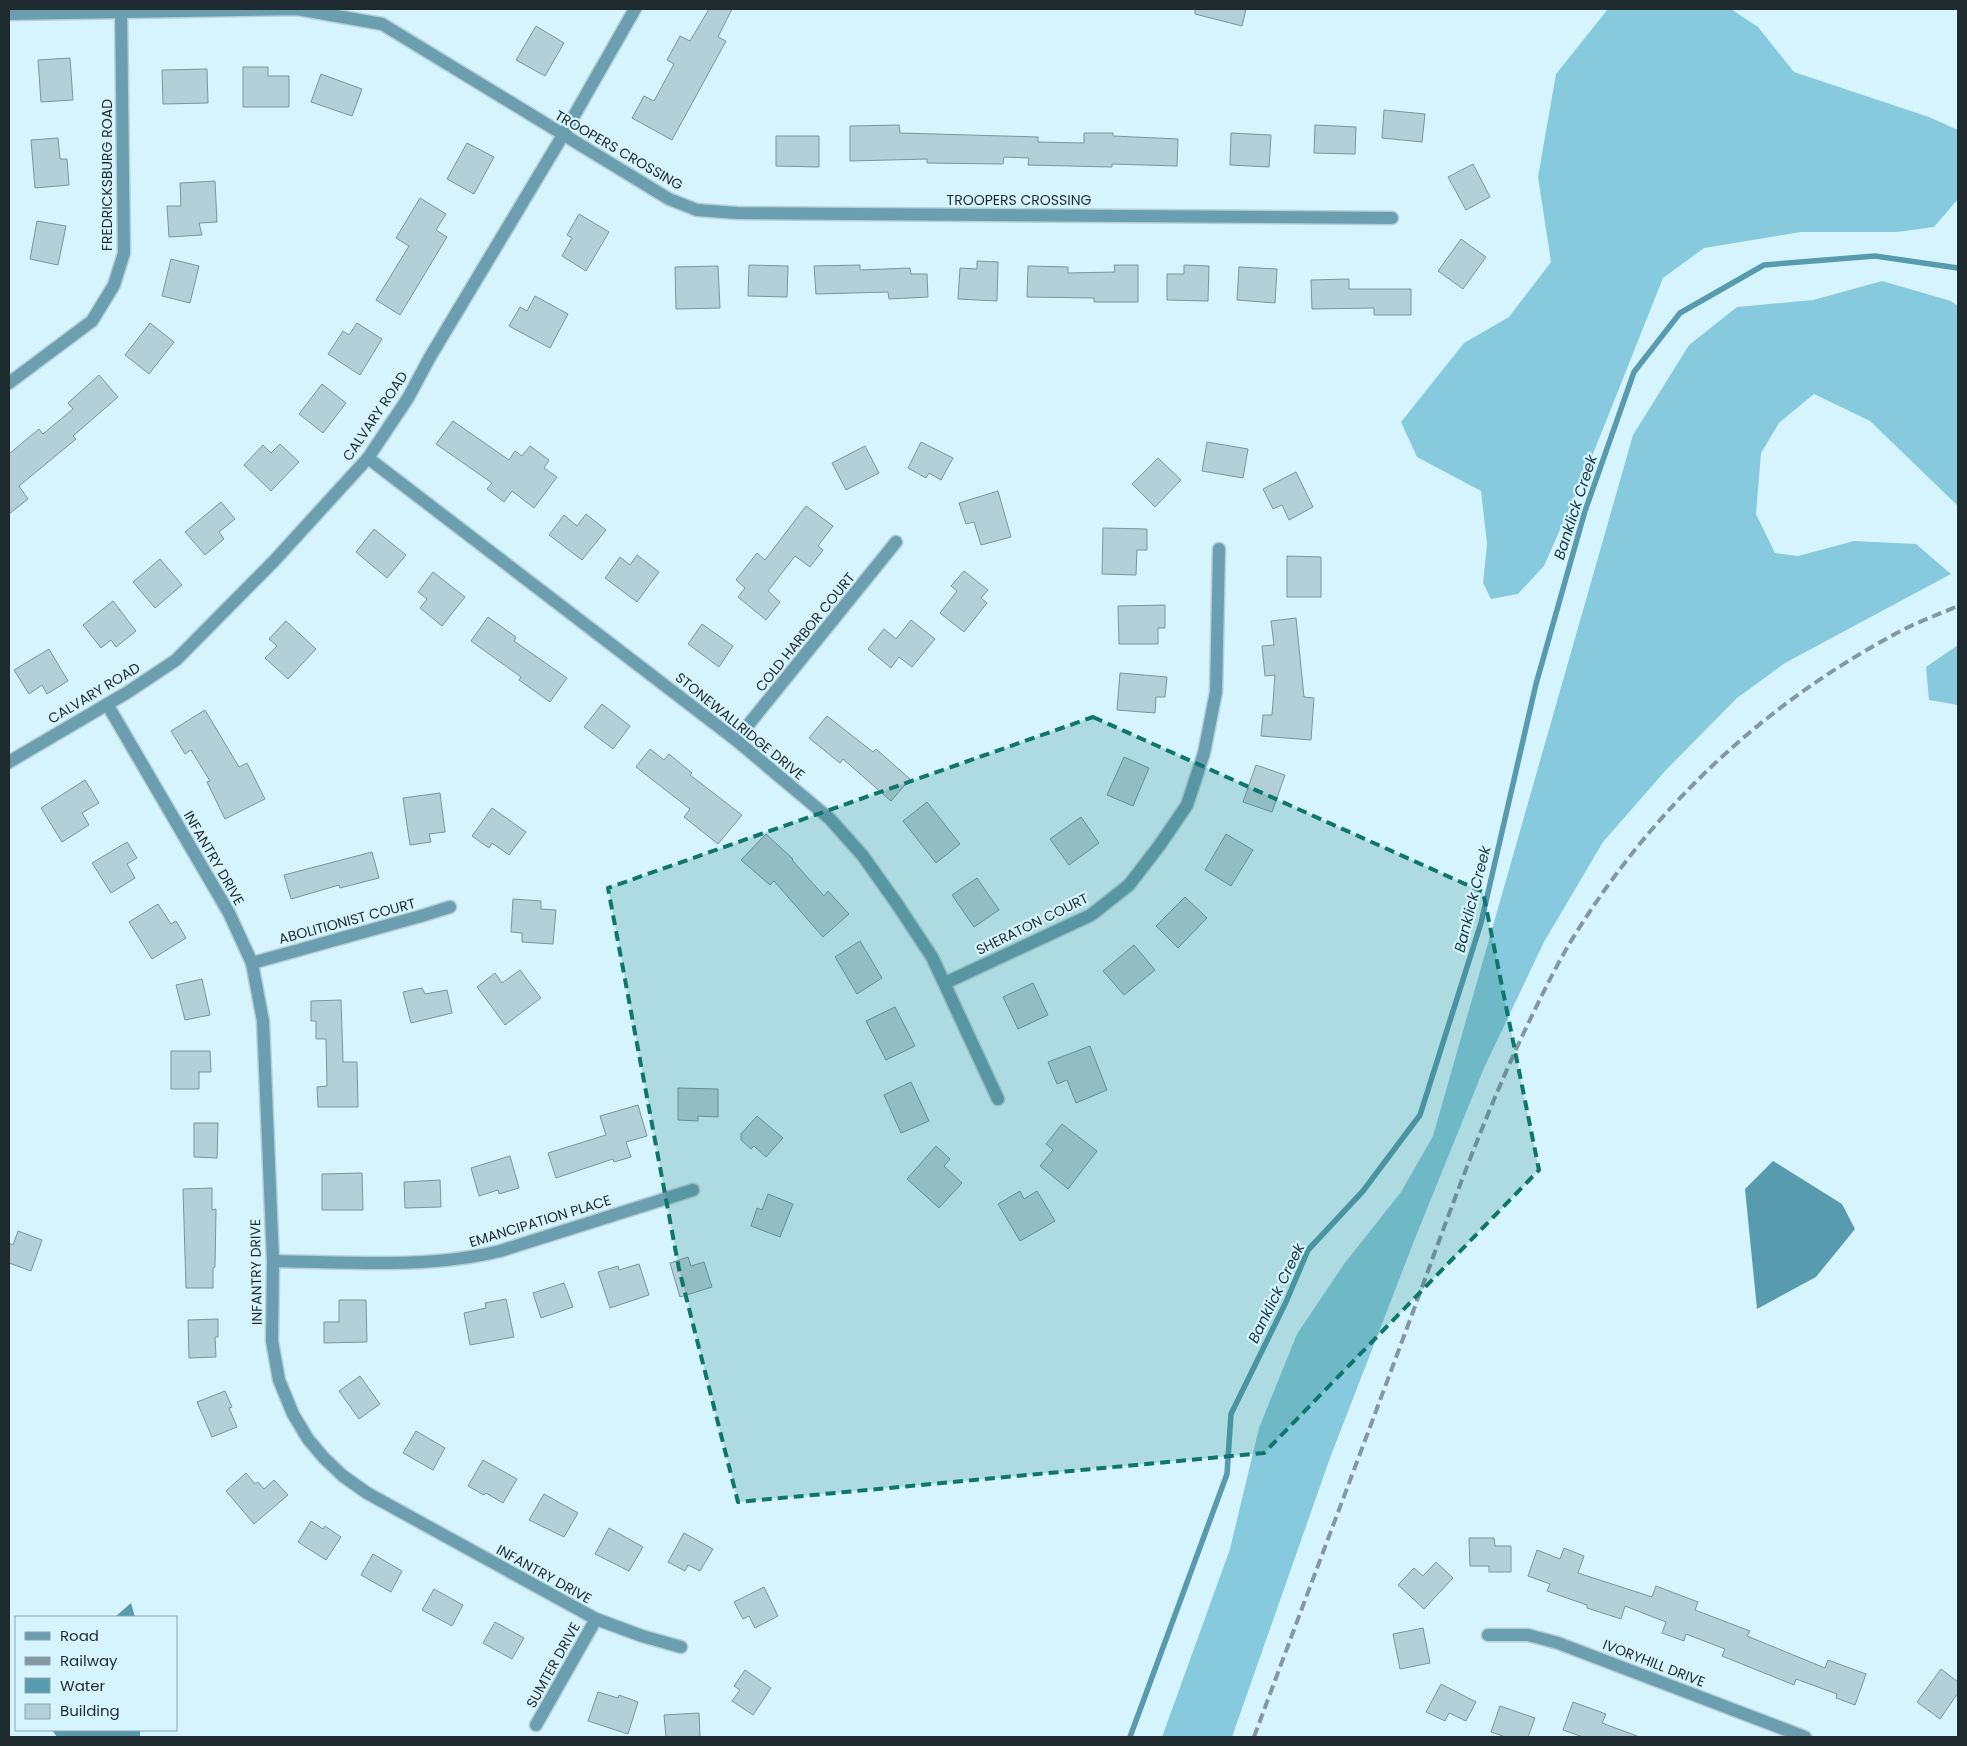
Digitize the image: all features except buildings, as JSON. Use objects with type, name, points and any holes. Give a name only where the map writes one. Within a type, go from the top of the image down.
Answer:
[{"type":"street","name":"TROOPERS CROSSING","points":[[9,14],[121,10],[296,9],[382,24],[668,199],[697,210],[737,214],[1392,218]]},
{"type":"street","name":"CALVARY ROAD","points":[[9,762],[107,704],[176,660],[274,560],[368,458],[408,398],[430,357],[563,135],[635,9]]},
{"type":"street","name":"FREDRICKSBURG ROAD","points":[[9,383],[92,321],[114,285],[124,253],[121,10]]},
{"type":"street","name":"STONEWALLRIDGE DRIVE","points":[[368,458],[736,740],[830,819],[863,856],[932,957],[998,1099]]},
{"type":"street","name":"COLD HARBOR COURT","points":[[736,740],[896,542]]},
{"type":"street","name":"SHERATON COURT","points":[[945,983],[1091,915],[1129,885],[1160,846],[1187,805],[1204,753],[1216,692],[1219,549]]},
{"type":"street","name":"INFANTRY DRIVE","points":[[107,704],[228,913],[252,963],[263,1022],[273,1261],[272,1341],[279,1380],[293,1414],[308,1439],[343,1476],[367,1493],[596,1620],[681,1647]]},
{"type":"street","name":"ABOLITIONIST COURT","points":[[252,963],[450,907]]},
{"type":"street","name":"EMANCIPATION PLACE","points":[[273,1261],[386,1262],[468,1259],[500,1251],[692,1190]]},
{"type":"street","name":"SUMTER DRIVE","points":[[536,1725],[596,1620]]},
{"type":"street","name":"IVORYHILL DRIVE","points":[[1488,1635],[1528,1635],[1558,1643],[1805,1737]]},
{"type":"highlighted area","points":[[1093,717],[1483,892],[1539,1170],[1264,1453],[738,1502],[679,1269],[608,888]]},
{"type":"shaded area","points":[[1608,9],[1731,9],[1758,27],[1794,72],[1929,117],[1958,130],[1958,199],[1934,227],[1897,232],[1801,232],[1704,248],[1663,278],[1589,464],[1544,566],[1518,594],[1491,599],[1483,583],[1487,544],[1481,491],[1417,457],[1401,422],[1464,343],[1509,317],[1551,262],[1538,177],[1556,74]]},
{"type":"shaded area","points":[[1882,281],[1951,301],[1958,306],[1958,506],[1870,421],[1814,394],[1779,423],[1761,453],[1756,514],[1775,553],[1798,556],[1854,541],[1916,544],[1951,574],[1785,663],[1737,698],[1666,770],[1603,842],[1544,942],[1484,1068],[1416,1236],[1330,1458],[1232,1737],[1162,1737],[1230,1549],[1259,1428],[1297,1334],[1344,1264],[1401,1192],[1433,1136],[1633,435],[1689,345],[1737,307],[1813,300]]},
{"type":"shaded area","points":[[1958,645],[1958,705],[1929,700],[1926,667]]},
{"type":"water","points":[[1773,1161],[1842,1204],[1855,1229],[1816,1277],[1757,1309],[1745,1189]]},
{"type":"water","points":[[131,1603],[135,1616],[116,1616]]},
{"type":"water","points":[[53,1731],[140,1731],[140,1737],[57,1737]]},
{"type":"waterway","name":"Banklick Creek","points":[[1130,1737],[1227,1474],[1231,1414],[1286,1302],[1308,1250],[1363,1191],[1420,1115],[1481,923],[1536,684],[1585,511],[1634,372],[1680,313],[1764,265],[1875,256],[1958,268]]},
{"type":"railway","points":[[1254,1737],[1481,1131],[1527,1026],[1568,946],[1599,897],[1670,808],[1752,730],[1797,695],[1845,663],[1903,630],[1958,606]]}]
